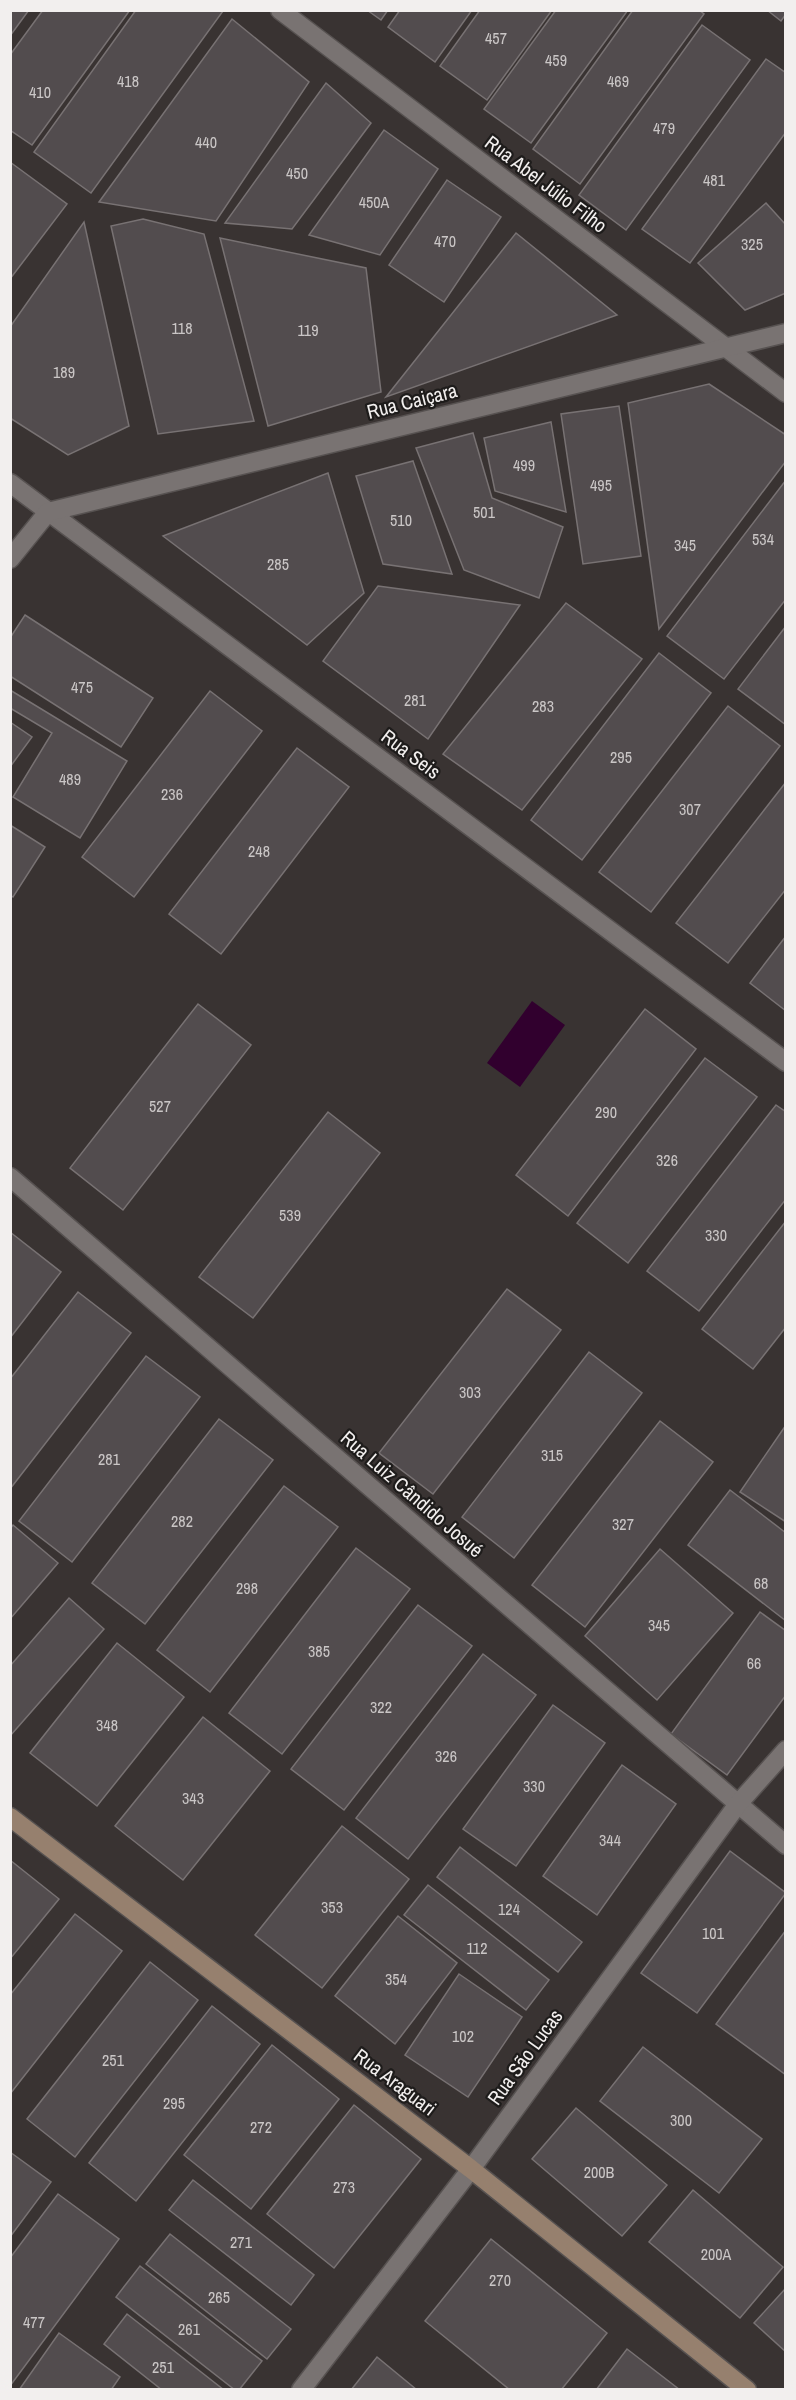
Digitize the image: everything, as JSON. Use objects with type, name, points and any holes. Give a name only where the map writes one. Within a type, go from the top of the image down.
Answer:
[{"type":"street","name":"Rua Abel Júlio Filho","points":[[280,10],[786,393]]},
{"type":"street","name":"Rua Caiçara","points":[[48,512],[786,333]]},
{"type":"street","name":"Rua Seis","points":[[10,483],[786,1062]]},
{"type":"street","points":[[10,559],[48,512]]},
{"type":"street","name":"Rua Luiz Cândido Josué","points":[[10,1177],[786,1845]]},
{"type":"street","name":"Rua São Lucas","points":[[301,2390],[471,2169],[738,1804],[786,1750]]},
{"type":"street","name":"Rua Araguari","points":[[10,1817],[471,2169],[747,2390]]},
{"type":"shaded area","points":[[532,1001],[565,1025],[520,1087],[487,1063]]},
{"type":"building","points":[[10,10],[29,10],[10,36]]},
{"type":"building","points":[[43,10],[130,10],[32,145],[10,130],[10,55]]},
{"type":"building","points":[[136,10],[223,11],[91,193],[34,152]]},
{"type":"building","points":[[367,10],[388,10],[381,20]]},
{"type":"building","points":[[400,10],[472,10],[435,62],[388,27]]},
{"type":"building","points":[[480,10],[552,10],[487,100],[440,66]]},
{"type":"building","points":[[556,10],[628,10],[531,143],[484,109]]},
{"type":"building","points":[[633,10],[699,10],[704,14],[580,184],[533,149]]},
{"type":"building","points":[[767,10],[786,10],[786,14],[781,21]]},
{"type":"building","points":[[232,19],[309,82],[216,221],[99,202]]},
{"type":"building","points":[[702,25],[750,60],[626,230],[579,195]]},
{"type":"building","points":[[766,59],[786,73],[786,132],[690,263],[642,229]]},
{"type":"building","points":[[326,83],[371,123],[292,229],[225,223]]},
{"type":"building","points":[[384,130],[438,169],[380,255],[309,235]]},
{"type":"building","points":[[10,162],[67,204],[10,279]]},
{"type":"building","points":[[447,180],[501,217],[444,302],[389,265]]},
{"type":"building","points":[[766,203],[786,225],[786,293],[745,310],[698,263]]},
{"type":"building","points":[[143,219],[204,234],[254,421],[158,434],[111,226]]},
{"type":"building","points":[[84,222],[129,426],[68,455],[10,418],[10,327]]},
{"type":"building","points":[[516,233],[617,315],[386,397]]},
{"type":"building","points":[[220,238],[366,268],[381,392],[268,426]]},
{"type":"building","points":[[709,384],[786,435],[786,461],[659,629],[628,403]]},
{"type":"building","points":[[619,406],[641,556],[583,564],[561,414]]},
{"type":"building","points":[[551,422],[566,512],[495,491],[484,438]]},
{"type":"building","points":[[473,433],[492,498],[563,527],[539,598],[464,570],[416,448]]},
{"type":"building","points":[[413,461],[452,574],[383,564],[356,476]]},
{"type":"building","points":[[328,473],[364,593],[307,645],[163,536]]},
{"type":"building","points":[[786,480],[786,599],[724,679],[667,636]]},
{"type":"building","points":[[378,586],[520,605],[428,739],[323,661]]},
{"type":"building","points":[[566,603],[642,659],[522,810],[443,754]]},
{"type":"building","points":[[25,615],[153,698],[121,747],[10,676],[10,638]]},
{"type":"building","points":[[786,626],[786,725],[738,689]]},
{"type":"building","points":[[659,653],[711,693],[582,860],[531,820]]},
{"type":"building","points":[[10,690],[127,761],[80,838],[13,797],[52,733],[10,708]]},
{"type":"building","points":[[210,691],[262,731],[134,897],[82,857]]},
{"type":"building","points":[[728,706],[780,746],[651,912],[599,872]]},
{"type":"building","points":[[10,722],[32,737],[10,767]]},
{"type":"building","points":[[297,748],[349,787],[221,954],[169,914]]},
{"type":"building","points":[[786,782],[786,889],[728,963],[676,923]]},
{"type":"building","points":[[10,825],[45,847],[13,897],[10,895]]},
{"type":"building","points":[[786,936],[786,1011],[750,983]]},
{"type":"building","points":[[198,1004],[251,1045],[123,1210],[70,1168]]},
{"type":"building","points":[[645,1009],[696,1049],[568,1216],[516,1175]]},
{"type":"building","points":[[705,1058],[757,1097],[628,1263],[577,1223]]},
{"type":"building","points":[[776,1105],[786,1112],[786,1199],[699,1311],[647,1271]]},
{"type":"building","points":[[328,1112],[380,1153],[253,1318],[199,1277]]},
{"type":"building","points":[[786,1221],[786,1327],[753,1369],[702,1329]]},
{"type":"building","points":[[10,1232],[61,1272],[10,1338]]},
{"type":"building","points":[[507,1289],[561,1330],[433,1494],[379,1453]]},
{"type":"building","points":[[78,1292],[131,1333],[10,1489],[10,1379]]},
{"type":"building","points":[[589,1352],[642,1393],[514,1558],[462,1517]]},
{"type":"building","points":[[146,1356],[200,1397],[72,1562],[19,1521]]},
{"type":"building","points":[[219,1419],[273,1460],[145,1624],[92,1583]]},
{"type":"building","points":[[660,1421],[713,1462],[585,1627],[532,1585]]},
{"type":"building","points":[[786,1425],[786,1522],[740,1492]]},
{"type":"building","points":[[284,1486],[338,1527],[210,1692],[157,1650]]},
{"type":"building","points":[[730,1490],[786,1533],[786,1621],[688,1545]]},
{"type":"building","points":[[13,1525],[58,1563],[10,1619],[10,1529]]},
{"type":"building","points":[[356,1548],[410,1589],[282,1754],[229,1713]]},
{"type":"building","points":[[660,1549],[733,1613],[657,1700],[585,1636]]},
{"type":"building","points":[[69,1598],[104,1629],[10,1736],[10,1666]]},
{"type":"building","points":[[418,1605],[472,1646],[344,1810],[291,1769]]},
{"type":"building","points":[[760,1612],[786,1631],[786,1695],[727,1775],[671,1734]]},
{"type":"building","points":[[117,1643],[184,1697],[97,1806],[30,1753]]},
{"type":"building","points":[[483,1654],[536,1695],[408,1859],[356,1818]]},
{"type":"building","points":[[553,1705],[605,1743],[516,1866],[463,1829]]},
{"type":"building","points":[[203,1717],[270,1771],[183,1880],[115,1826]]},
{"type":"building","points":[[622,1765],[676,1804],[597,1915],[543,1876]]},
{"type":"building","points":[[342,1826],[409,1879],[322,1988],[255,1935]]},
{"type":"building","points":[[460,1847],[582,1942],[558,1972],[437,1877]]},
{"type":"building","points":[[730,1851],[786,1893],[697,2013],[641,1973]]},
{"type":"building","points":[[10,1860],[59,1899],[10,1959]]},
{"type":"building","points":[[428,1885],[549,1980],[526,2010],[404,1915]]},
{"type":"building","points":[[75,1914],[122,1951],[10,2094],[10,1995]]},
{"type":"building","points":[[398,1916],[457,1963],[395,2044],[335,1996]]},
{"type":"building","points":[[786,1930],[786,2075],[716,2024]]},
{"type":"building","points":[[150,1962],[198,2000],[75,2157],[27,2119]]},
{"type":"building","points":[[459,1974],[522,2017],[468,2097],[405,2055]]},
{"type":"building","points":[[212,2006],[260,2044],[136,2201],[89,2163]]},
{"type":"building","points":[[272,2045],[339,2099],[251,2209],[184,2155]]},
{"type":"building","points":[[643,2047],[762,2139],[719,2193],[600,2101]]},
{"type":"building","points":[[354,2105],[421,2159],[334,2268],[267,2214]]},
{"type":"building","points":[[576,2108],[667,2185],[622,2236],[532,2159]]},
{"type":"building","points":[[10,2152],[51,2182],[10,2237]]},
{"type":"building","points":[[193,2180],[314,2275],[291,2305],[169,2210]]},
{"type":"building","points":[[693,2190],[783,2267],[740,2318],[649,2242]]},
{"type":"building","points":[[58,2194],[119,2239],[10,2386],[10,2258]]},
{"type":"building","points":[[170,2234],[291,2329],[267,2359],[146,2264]]},
{"type":"building","points":[[491,2239],[607,2333],[561,2390],[510,2390],[425,2321]]},
{"type":"building","points":[[140,2266],[262,2361],[239,2390],[235,2390],[116,2297]]},
{"type":"building","points":[[786,2288],[786,2352],[754,2323]]},
{"type":"building","points":[[127,2314],[224,2390],[162,2390],[104,2344]]},
{"type":"building","points":[[59,2333],[120,2377],[111,2390],[19,2390]]},
{"type":"building","points":[[627,2349],[680,2390],[596,2390]]},
{"type":"building","points":[[377,2357],[417,2390],[351,2390]]}]
